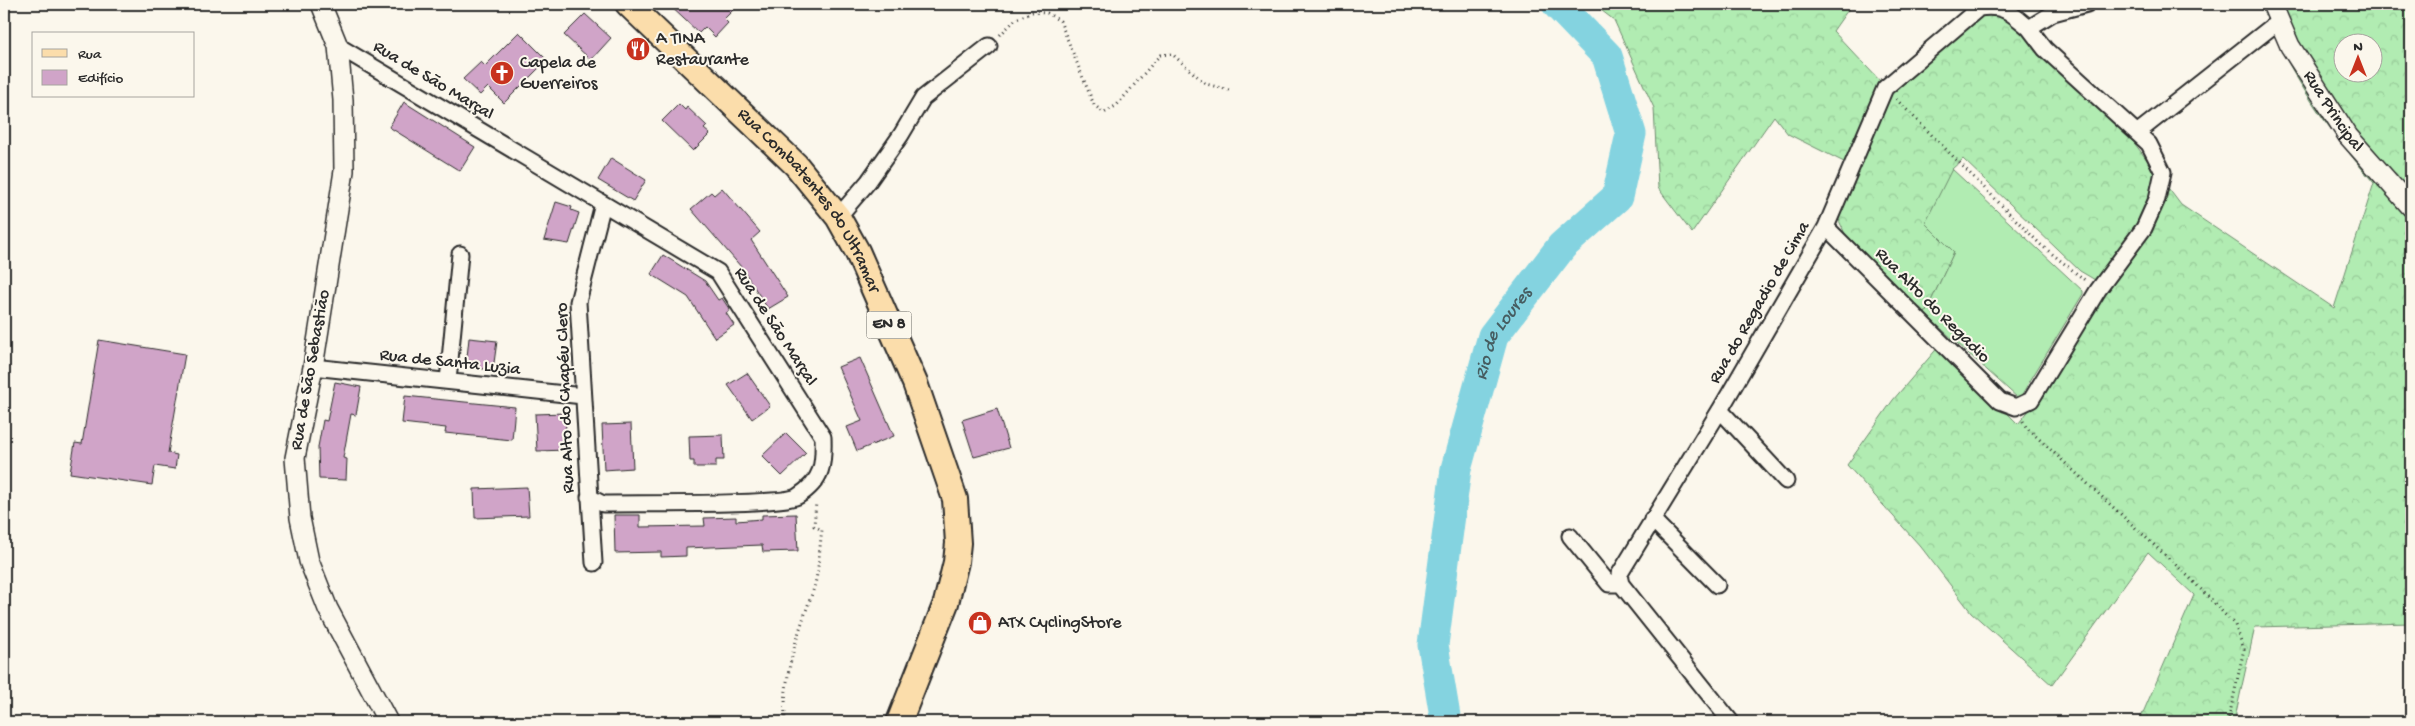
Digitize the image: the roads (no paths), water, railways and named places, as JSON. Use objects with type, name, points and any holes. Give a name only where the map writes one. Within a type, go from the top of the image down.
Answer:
[{"type":"main road","name":"Rua Combatentes do Ultramar","points":[[628,4],[796,165],[838,217],[857,251],[915,383],[955,499],[958,543],[946,603],[899,722]]},
{"type":"street","name":"Rua de São Sebastião","points":[[321,4],[338,46],[343,100],[344,171],[313,367],[295,458],[300,518],[309,562],[328,609],[388,722]]},
{"type":"street","points":[[2029,28],[2053,13],[2086,4]]},
{"type":"street","name":"Rua do Regadio de Cima","points":[[1621,584],[1619,575],[1720,410],[1826,227],[1885,88],[1979,8],[1997,6],[2013,14],[2029,28],[2045,49],[2149,144],[2163,172],[2157,199],[2144,228],[2098,290],[2031,400],[2016,407]]},
{"type":"street","points":[[2137,133],[2275,12]]},
{"type":"street","name":"Rua Principal","points":[[2275,12],[2290,46],[2348,136],[2411,207]]},
{"type":"street","name":"Rua de São Marçal","points":[[338,46],[718,272],[823,437],[824,463],[813,485],[796,498],[758,502],[603,504],[589,497]]},
{"type":"street","points":[[838,217],[868,182],[896,143],[923,98],[989,46]]},
{"type":"street","name":"Rua Alto do Chapéu Clero","points":[[594,564],[578,302],[603,204]]},
{"type":"street","name":"Rua Alto do Regadio","points":[[1826,227],[2000,401],[2016,407]]},
{"type":"street","points":[[448,381],[460,254]]},
{"type":"street","name":"Rua de Santa Luzia","points":[[313,367],[583,396]]},
{"type":"street","points":[[1720,410],[1786,481]]},
{"type":"street","points":[[1652,519],[1717,585]]},
{"type":"street","points":[[1570,536],[1609,584],[1621,584],[1731,722]]},
{"type":"waterway","name":"Rio de Loures","points":[[1446,722],[1433,645],[1456,469],[1493,336],[1562,246],[1617,197],[1631,134],[1607,56],[1557,4]]},
{"type":"place","name":"A TINA Restaurante","points":[[638,49]]},
{"type":"place","name":"Capela de Guerreiros","points":[[502,73]]},
{"type":"place","name":"ATX CyclingStore","points":[[980,623]]}]
